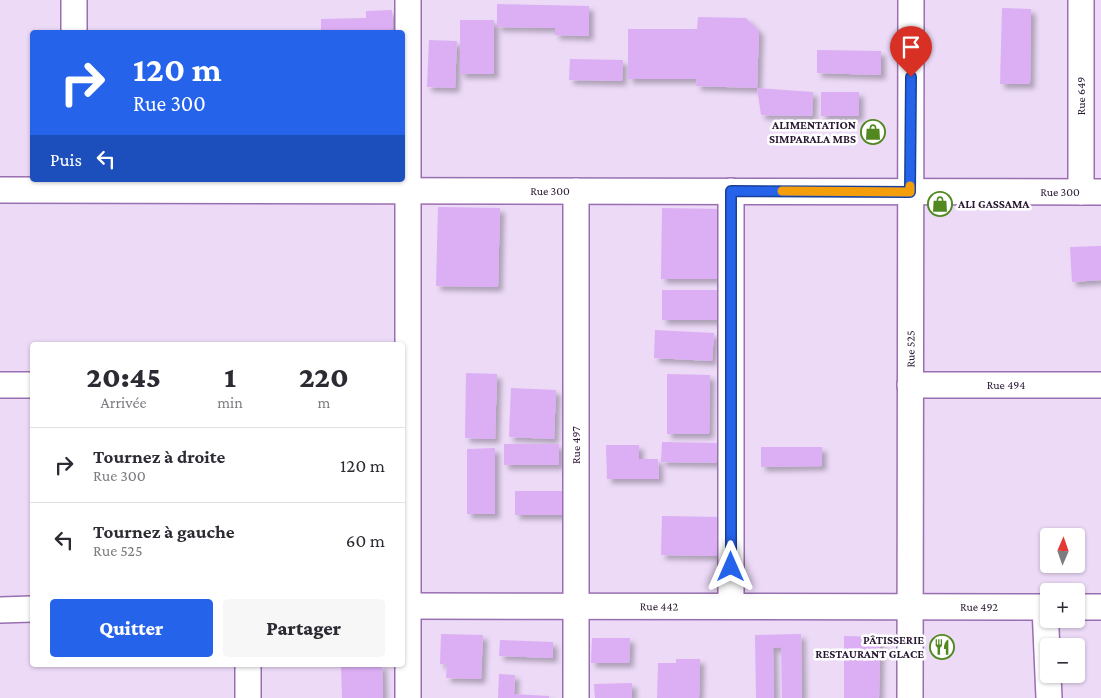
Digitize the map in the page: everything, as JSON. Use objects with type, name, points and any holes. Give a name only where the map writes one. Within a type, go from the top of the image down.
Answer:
[{"type":"street","points":[[74,0],[74,30]]},
{"type":"street","points":[[408,0],[405,386],[408,698]]},
{"type":"street","name":"Rue 525","points":[[910,698],[911,0]]},
{"type":"street","name":"Rue 649","points":[[1081,0],[1091,192]]},
{"type":"street","name":"Rue 300","points":[[0,190],[74,185],[408,191],[1091,192]]},
{"type":"street","name":"Rue 497","points":[[576,191],[576,698]]},
{"type":"street","points":[[731,191],[731,606]]},
{"type":"street","points":[[0,385],[30,385]]},
{"type":"street","name":"Rue 494","points":[[910,385],[1101,385]]},
{"type":"street","name":"Rue 442","points":[[408,606],[910,606]]},
{"type":"street","name":"Rue 492","points":[[910,606],[1040,607]]},
{"type":"street","points":[[1085,607],[1101,607]]},
{"type":"street","points":[[0,610],[30,610]]},
{"type":"street","points":[[1047,628],[1049,698]]},
{"type":"street","points":[[248,667],[248,698]]},
{"type":"building","points":[[497,4],[589,6],[589,36],[555,35],[555,28],[497,27]]},
{"type":"building","points":[[1002,8],[1031,9],[1030,84],[1000,84]]},
{"type":"building","points":[[392,10],[393,30],[321,30],[321,19],[366,18],[366,11]]},
{"type":"building","points":[[698,17],[746,18],[759,31],[757,88],[696,86],[697,79],[628,79],[628,29],[697,29]]},
{"type":"building","points":[[460,20],[494,20],[494,74],[460,74]]},
{"type":"building","points":[[429,40],[457,41],[455,88],[427,87]]},
{"type":"building","points":[[817,50],[881,51],[881,75],[817,73]]},
{"type":"building","points":[[570,59],[623,60],[622,81],[569,80]]},
{"type":"building","points":[[757,88],[813,92],[812,116],[761,115]]},
{"type":"building","points":[[821,92],[859,92],[859,116],[821,116]]},
{"type":"building","points":[[438,207],[500,208],[498,287],[436,286]]},
{"type":"building","points":[[662,208],[721,209],[720,279],[661,279]]},
{"type":"building","points":[[1101,246],[1101,280],[1072,282],[1070,247]]},
{"type":"building","points":[[662,290],[720,290],[720,320],[662,320]]},
{"type":"building","points":[[655,330],[714,333],[712,361],[654,358]]},
{"type":"building","points":[[466,373],[497,374],[495,439],[465,438]]},
{"type":"building","points":[[667,374],[710,375],[709,434],[667,434]]},
{"type":"building","points":[[511,388],[556,390],[554,439],[509,437]]},
{"type":"building","points":[[662,442],[717,443],[716,463],[661,462]]},
{"type":"building","points":[[504,444],[559,444],[559,465],[504,465]]},
{"type":"building","points":[[606,445],[639,445],[639,459],[658,459],[659,479],[607,479]]},
{"type":"building","points":[[761,447],[822,447],[822,466],[761,467]]},
{"type":"building","points":[[495,448],[495,514],[467,514],[467,449]]},
{"type":"building","points":[[515,491],[565,491],[565,515],[515,515]]},
{"type":"building","points":[[662,516],[720,517],[719,556],[661,555]]},
{"type":"building","points":[[441,634],[483,635],[481,679],[446,678],[447,665],[440,664]]},
{"type":"building","points":[[801,634],[802,698],[782,698],[781,647],[773,648],[774,698],[756,698],[755,635]]},
{"type":"building","points":[[844,636],[880,637],[879,698],[844,698]]},
{"type":"building","points":[[592,638],[630,638],[629,663],[591,663]]},
{"type":"building","points":[[500,640],[553,642],[553,658],[499,656]]},
{"type":"building","points":[[676,659],[700,659],[699,698],[657,698],[658,663],[676,663]]},
{"type":"building","points":[[341,667],[382,667],[383,698],[342,698]]},
{"type":"building","points":[[499,674],[515,675],[514,694],[549,696],[549,698],[498,698]]},
{"type":"building","points":[[632,683],[632,698],[595,698],[594,684]]},
{"type":"slow traffic","points":[[782,191],[910,192],[910,186]]},
{"type":"place","name":"ALIMENTATION SIMPARALA MBS","points":[[873,132]]},
{"type":"place","name":"ALI GASSAMA","points":[[940,204]]},
{"type":"place","name":"PÂTISSERIE RESTAURANT GLACE","points":[[942,647]]},
{"type":"route","points":[[731,567],[731,191],[910,192],[911,77]]}]
